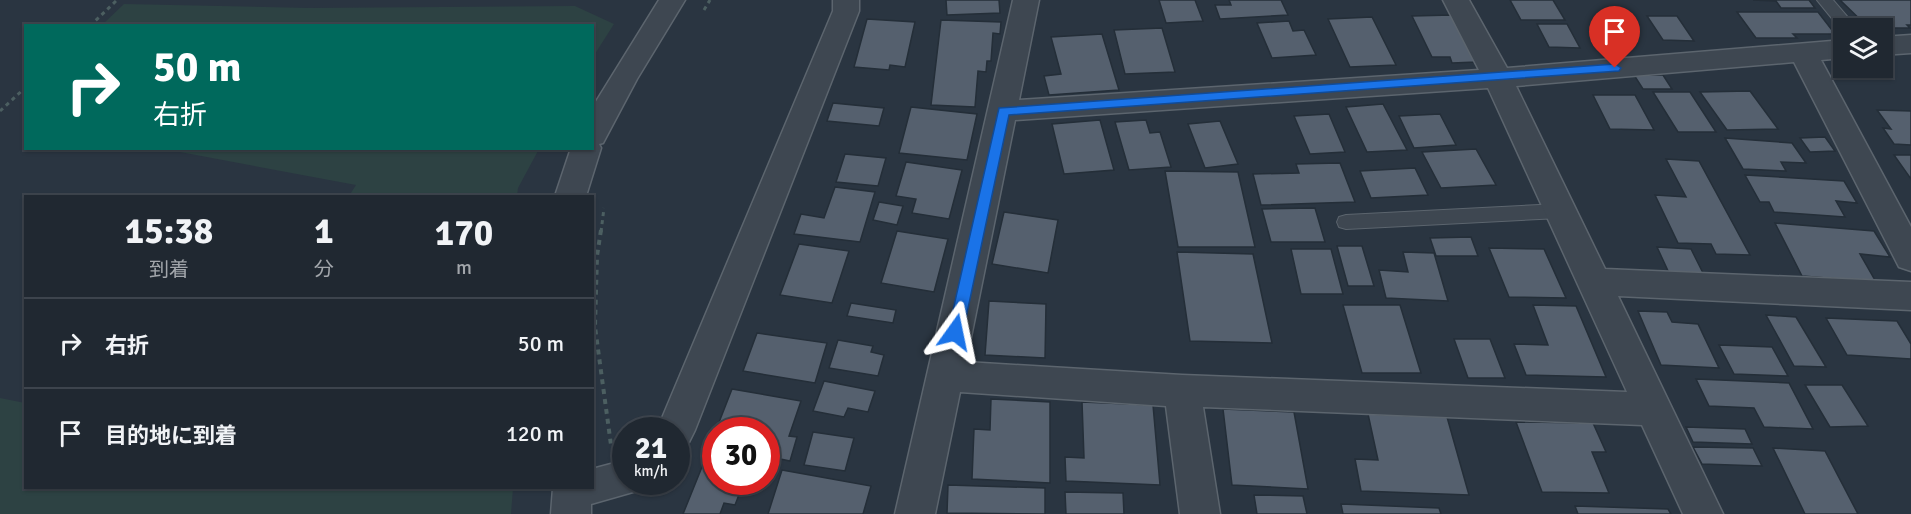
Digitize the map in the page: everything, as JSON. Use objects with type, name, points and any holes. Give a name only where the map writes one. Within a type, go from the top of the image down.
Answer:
[{"type":"street","points":[[594,132],[623,79],[672,0]]},
{"type":"street","points":[[681,417],[846,11],[846,0]]},
{"type":"street","points":[[915,514],[1026,0]]},
{"type":"street","points":[[1456,0],[1498,78],[1703,514]]},
{"type":"street","points":[[1893,45],[1911,44]]},
{"type":"street","points":[[1003,111],[1498,78],[1833,50]]},
{"type":"street","points":[[1803,53],[1911,258]]},
{"type":"street","points":[[570,195],[585,150]]},
{"type":"street","points":[[1592,282],[1911,296]]},
{"type":"street","points":[[946,376],[1182,391],[1652,409]]},
{"type":"street","points":[[1182,391],[1200,514]]},
{"type":"lane","points":[[1824,0],[1840,18]]},
{"type":"lane","points":[[1346,222],[1560,211]]},
{"type":"path","points":[[92,24],[117,0]]},
{"type":"path","points":[[704,10],[710,0]]},
{"type":"path","points":[[0,111],[24,89]]},
{"type":"path","points":[[594,381],[597,255],[606,198]]},
{"type":"green space","points":[[124,4],[309,8],[575,6],[614,24],[594,55],[594,24],[103,24]]},
{"type":"green space","points":[[169,150],[538,150],[518,188],[517,195],[350,195],[356,185]]},
{"type":"green space","points":[[0,398],[24,403],[24,489],[513,489],[511,514],[0,514]]},
{"type":"building","points":[[946,0],[999,0],[1000,13],[947,15]]},
{"type":"building","points":[[1159,0],[1195,0],[1203,21],[1166,23]]},
{"type":"building","points":[[1229,0],[1281,0],[1288,15],[1220,19],[1215,5],[1231,5]]},
{"type":"building","points":[[1510,0],[1553,0],[1565,20],[1521,20]]},
{"type":"building","points":[[1753,0],[1809,0],[1815,8],[1781,8],[1776,1]]},
{"type":"building","points":[[1840,0],[1911,0],[1911,25],[1907,25],[1910,28],[1893,28],[1893,18],[1859,18]]},
{"type":"building","points":[[1737,12],[1818,12],[1833,31],[1833,34],[1793,34],[1797,38],[1756,38]]},
{"type":"building","points":[[1452,15],[1476,62],[1452,63],[1450,57],[1432,57],[1412,16]]},
{"type":"building","points":[[1647,16],[1677,16],[1694,41],[1663,40]]},
{"type":"building","points":[[1372,17],[1396,65],[1350,67],[1328,19]]},
{"type":"building","points":[[867,19],[915,22],[905,67],[890,65],[889,70],[854,67]]},
{"type":"building","points":[[941,20],[1001,22],[1000,34],[993,33],[991,61],[987,61],[986,72],[978,71],[975,107],[931,105]]},
{"type":"building","points":[[1289,21],[1293,31],[1304,30],[1316,55],[1272,58],[1257,23]]},
{"type":"building","points":[[1537,24],[1567,24],[1580,48],[1549,47]]},
{"type":"building","points":[[1162,28],[1175,72],[1125,74],[1114,30]]},
{"type":"building","points":[[1102,34],[1119,90],[1049,95],[1044,76],[1061,74],[1051,37]]},
{"type":"building","points":[[1634,75],[1663,75],[1672,89],[1643,89]]},
{"type":"building","points":[[1750,91],[1778,129],[1727,130],[1700,92]]},
{"type":"building","points":[[1653,92],[1690,92],[1716,132],[1678,132]]},
{"type":"building","points":[[1593,95],[1635,95],[1654,130],[1610,129]]},
{"type":"building","points":[[833,103],[884,108],[879,126],[827,121]]},
{"type":"building","points":[[1383,104],[1407,150],[1367,152],[1346,107]]},
{"type":"building","points":[[911,107],[977,114],[967,160],[899,153]]},
{"type":"building","points":[[1877,110],[1911,111],[1911,145],[1894,144],[1883,128],[1891,129]]},
{"type":"building","points":[[1329,114],[1345,152],[1310,154],[1294,116]]},
{"type":"building","points":[[1440,114],[1456,145],[1414,148],[1399,116]]},
{"type":"building","points":[[1100,120],[1114,170],[1064,174],[1052,124]]},
{"type":"building","points":[[1146,120],[1150,133],[1160,132],[1171,167],[1129,170],[1115,122]]},
{"type":"building","points":[[1220,121],[1238,164],[1205,168],[1188,124]]},
{"type":"building","points":[[1825,137],[1835,151],[1810,152],[1800,138]]},
{"type":"building","points":[[1725,138],[1792,143],[1806,163],[1781,162],[1786,171],[1743,169]]},
{"type":"building","points":[[1476,149],[1496,185],[1441,188],[1422,152]]},
{"type":"building","points":[[845,154],[886,158],[878,186],[836,182]]},
{"type":"building","points":[[1894,155],[1911,155],[1911,179]]},
{"type":"building","points":[[1666,159],[1699,161],[1750,255],[1716,254],[1711,244],[1678,243],[1655,195],[1686,197]]},
{"type":"building","points":[[906,162],[962,170],[949,219],[912,213],[916,199],[896,196]]},
{"type":"building","points":[[1340,163],[1355,202],[1261,205],[1253,174],[1299,173],[1296,164]]},
{"type":"building","points":[[1415,168],[1428,195],[1371,198],[1360,171]]},
{"type":"building","points":[[1165,171],[1238,172],[1255,247],[1178,247]]},
{"type":"building","points":[[1745,175],[1844,181],[1857,203],[1836,201],[1845,217],[1774,212],[1769,202],[1760,202]]},
{"type":"building","points":[[835,187],[875,192],[860,242],[794,234],[801,214],[824,218]]},
{"type":"building","points":[[879,202],[903,206],[897,225],[873,220]]},
{"type":"building","points":[[1315,208],[1325,242],[1271,242],[1262,209]]},
{"type":"building","points":[[1004,212],[1058,220],[1048,273],[992,264]]},
{"type":"building","points":[[1775,223],[1874,231],[1890,257],[1860,254],[1876,282],[1802,276]]},
{"type":"building","points":[[897,231],[948,239],[934,292],[881,283]]},
{"type":"building","points":[[1471,237],[1478,256],[1436,256],[1430,238]]},
{"type":"building","points":[[799,244],[849,251],[832,303],[780,295]]},
{"type":"building","points":[[1337,246],[1362,246],[1374,286],[1348,286]]},
{"type":"building","points":[[1657,247],[1691,249],[1704,275],[1669,273]]},
{"type":"building","points":[[1489,248],[1544,249],[1566,298],[1509,297]]},
{"type":"building","points":[[1291,249],[1331,249],[1343,294],[1301,294]]},
{"type":"building","points":[[1177,252],[1253,254],[1272,343],[1190,341]]},
{"type":"building","points":[[1403,252],[1434,253],[1448,301],[1386,298],[1379,270],[1408,272]]},
{"type":"building","points":[[989,301],[1046,304],[1045,358],[985,355]]},
{"type":"building","points":[[851,303],[896,310],[893,323],[847,316]]},
{"type":"building","points":[[1343,305],[1400,305],[1421,373],[1362,373]]},
{"type":"building","points":[[1533,305],[1576,306],[1606,377],[1526,375],[1514,344],[1548,345]]},
{"type":"building","points":[[1638,311],[1667,312],[1672,322],[1698,324],[1719,368],[1661,365]]},
{"type":"building","points":[[1766,315],[1796,317],[1826,367],[1794,366]]},
{"type":"building","points":[[1826,318],[1897,321],[1911,344],[1911,359],[1847,355]]},
{"type":"building","points":[[757,333],[827,343],[815,383],[743,371]]},
{"type":"building","points":[[1454,339],[1490,339],[1505,378],[1468,378]]},
{"type":"building","points":[[838,340],[873,346],[871,352],[884,355],[878,376],[829,368]]},
{"type":"building","points":[[1719,345],[1772,347],[1788,376],[1734,374]]},
{"type":"building","points":[[1696,379],[1789,383],[1813,429],[1764,427],[1754,408],[1709,406]]},
{"type":"building","points":[[824,381],[875,391],[868,412],[848,408],[844,417],[813,411]]},
{"type":"building","points":[[1805,385],[1842,385],[1868,426],[1830,427]]},
{"type":"building","points":[[732,389],[801,401],[789,436],[797,437],[790,461],[780,459],[780,417],[721,417]]},
{"type":"building","points":[[991,399],[1050,402],[1050,483],[972,479],[974,429],[990,430]]},
{"type":"building","points":[[1082,402],[1153,405],[1160,485],[1066,481],[1065,457],[1084,458]]},
{"type":"building","points":[[1223,409],[1294,412],[1308,489],[1232,485]]},
{"type":"building","points":[[1368,414],[1447,417],[1469,495],[1361,491],[1355,459],[1378,460]]},
{"type":"building","points":[[1516,422],[1593,423],[1606,452],[1592,452],[1609,493],[1542,492]]},
{"type":"building","points":[[1686,427],[1745,429],[1752,444],[1693,442]]},
{"type":"building","points":[[813,432],[854,438],[845,471],[804,465]]},
{"type":"building","points":[[1693,447],[1753,448],[1762,466],[1702,464]]},
{"type":"building","points":[[1773,448],[1825,451],[1858,514],[1805,514]]},
{"type":"building","points":[[702,467],[702,495],[739,495],[735,505],[724,503],[720,514],[683,514]]},
{"type":"building","points":[[782,470],[871,486],[863,514],[768,514],[774,495],[780,495]]},
{"type":"building","points":[[948,485],[1045,488],[1045,514],[947,513]]},
{"type":"building","points":[[1065,492],[1123,493],[1124,514],[1066,514]]},
{"type":"building","points":[[1254,495],[1303,496],[1307,514],[1257,514]]},
{"type":"building","points":[[1341,504],[1439,508],[1441,514],[1343,514]]},
{"type":"building","points":[[1575,506],[1668,509],[1671,514],[1578,514]]},
{"type":"route","points":[[955,332],[1003,111],[1615,68]]}]
